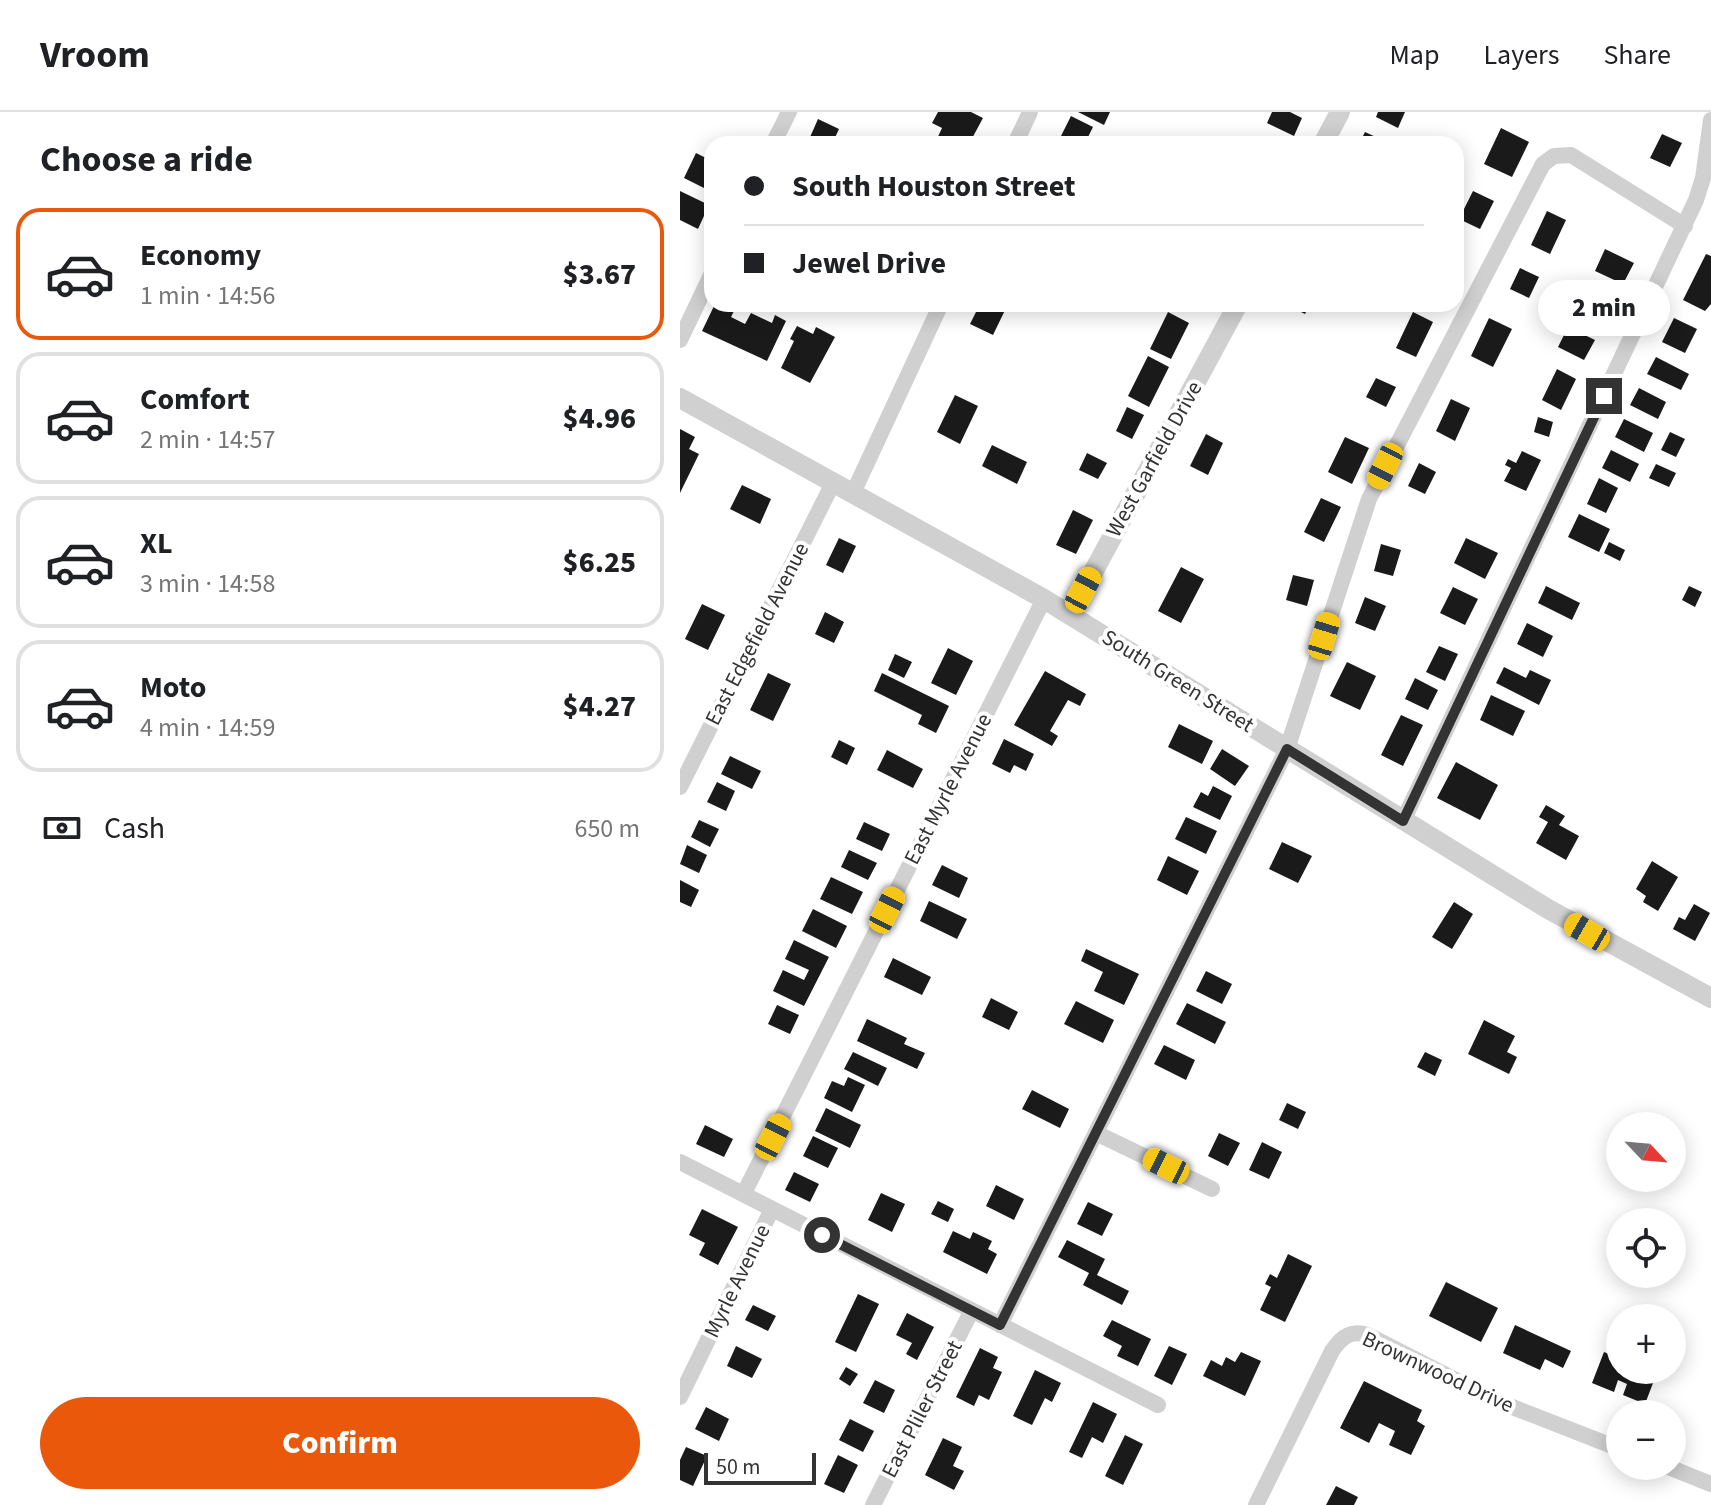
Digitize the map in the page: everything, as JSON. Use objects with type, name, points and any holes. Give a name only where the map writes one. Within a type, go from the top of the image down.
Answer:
[{"type":"street","points":[[777,136],[789,112]]},
{"type":"street","points":[[1019,136],[1030,112]]},
{"type":"street","points":[[1327,136],[1340,112]]},
{"type":"street","points":[[1403,821],[1685,226],[1703,178],[1711,120]]},
{"type":"street","points":[[1000,1325],[1287,749],[1369,499],[1543,164],[1554,156],[1571,155],[1685,226]]},
{"type":"street","points":[[680,340],[704,290]]},
{"type":"street","points":[[854,491],[937,312]]},
{"type":"street","name":"West Garfield Drive","points":[[1070,615],[1234,312]]},
{"type":"street","name":"South Green Street","points":[[680,398],[854,491],[1044,599],[1567,920],[1711,998]]},
{"type":"street","name":"East Edgefield Avenue","points":[[680,787],[834,481]]},
{"type":"street","name":"East Myrle Avenue","points":[[744,1193],[1044,599]]},
{"type":"street","points":[[1096,1133],[1212,1189]]},
{"type":"street","points":[[680,1162],[1158,1405]]},
{"type":"street","name":"Myrle Avenue","points":[[680,1397],[772,1209]]},
{"type":"street","name":"East Pliler Street","points":[[873,1505],[971,1312]]},
{"type":"street","name":"Brownwood Drive","points":[[1256,1505],[1332,1351],[1341,1339],[1353,1333],[1370,1336],[1506,1405],[1606,1444]]},
{"type":"street","points":[[1686,1474],[1711,1484]]},
{"type":"building","points":[[938,112],[971,112],[983,118],[973,136],[938,136],[942,128],[932,123]]},
{"type":"building","points":[[1078,112],[1110,112],[1104,125]]},
{"type":"building","points":[[1272,112],[1290,112],[1302,118],[1294,136],[1267,123]]},
{"type":"building","points":[[1378,112],[1405,112],[1398,128],[1376,117]]},
{"type":"building","points":[[1071,116],[1093,127],[1088,136],[1061,136]]},
{"type":"building","points":[[818,119],[839,129],[836,136],[811,136]]},
{"type":"building","points":[[1501,128],[1529,142],[1512,177],[1484,164]]},
{"type":"building","points":[[1662,134],[1682,143],[1670,167],[1650,158]]},
{"type":"building","points":[[696,153],[704,157],[704,188],[684,178]]},
{"type":"building","points":[[680,191],[704,203],[704,216],[698,229],[680,220]]},
{"type":"building","points":[[1473,191],[1494,201],[1480,229],[1464,221],[1464,209]]},
{"type":"building","points":[[1547,211],[1566,220],[1550,254],[1531,245]]},
{"type":"building","points":[[1605,249],[1634,263],[1623,284],[1595,271]]},
{"type":"building","points":[[1706,254],[1711,256],[1711,304],[1705,311],[1683,300]]},
{"type":"building","points":[[1520,268],[1539,277],[1529,298],[1510,289]]},
{"type":"building","points":[[1583,293],[1612,308],[1603,327],[1574,313]]},
{"type":"building","points":[[711,312],[734,312],[731,317],[745,324],[751,313],[772,323],[775,315],[786,321],[767,361],[702,331]]},
{"type":"building","points":[[976,312],[1004,312],[993,335],[970,324]]},
{"type":"building","points":[[1168,312],[1189,323],[1171,359],[1150,349]]},
{"type":"building","points":[[1413,312],[1433,322],[1416,357],[1396,348]]},
{"type":"building","points":[[1489,318],[1512,329],[1493,367],[1471,356]]},
{"type":"building","points":[[1674,318],[1697,329],[1685,353],[1662,342]]},
{"type":"building","points":[[797,326],[813,334],[816,327],[835,337],[810,383],[781,368],[794,341],[790,339]]},
{"type":"building","points":[[1568,327],[1595,340],[1584,360],[1558,347]]},
{"type":"building","points":[[1148,356],[1169,367],[1149,407],[1128,396]]},
{"type":"building","points":[[1656,357],[1689,374],[1681,390],[1647,374]]},
{"type":"building","points":[[1557,369],[1576,379],[1561,410],[1542,400]]},
{"type":"building","points":[[1376,378],[1396,387],[1386,407],[1366,397]]},
{"type":"building","points":[[1639,388],[1666,402],[1658,419],[1630,405]]},
{"type":"building","points":[[955,395],[978,406],[960,444],[937,432]]},
{"type":"building","points":[[1451,399],[1470,408],[1455,441],[1436,431]]},
{"type":"building","points":[[1127,407],[1144,415],[1132,439],[1116,431]]},
{"type":"building","points":[[1538,417],[1553,422],[1549,437],[1534,432]]},
{"type":"building","points":[[1624,419],[1653,433],[1644,452],[1615,437]]},
{"type":"building","points":[[680,429],[695,437],[689,449],[699,454],[680,493]]},
{"type":"building","points":[[1670,432],[1685,439],[1676,457],[1661,450]]},
{"type":"building","points":[[1206,434],[1223,443],[1208,475],[1190,466]]},
{"type":"building","points":[[1345,437],[1369,448],[1352,484],[1328,472]]},
{"type":"building","points":[[992,445],[1027,462],[1017,484],[982,466]]},
{"type":"building","points":[[1611,450],[1639,464],[1630,482],[1602,468]]},
{"type":"building","points":[[1522,451],[1541,460],[1526,491],[1504,481],[1511,468],[1505,465],[1508,459],[1516,463]]},
{"type":"building","points":[[1087,453],[1107,463],[1098,479],[1079,470]]},
{"type":"building","points":[[1419,463],[1436,472],[1425,494],[1408,486]]},
{"type":"building","points":[[1656,464],[1676,473],[1669,487],[1649,478]]},
{"type":"building","points":[[1599,478],[1618,488],[1606,513],[1587,504]]},
{"type":"building","points":[[742,485],[771,499],[760,524],[730,509]]},
{"type":"building","points":[[1321,498],[1341,507],[1324,542],[1304,532]]},
{"type":"building","points":[[1073,510],[1093,520],[1076,554],[1056,545]]},
{"type":"building","points":[[1579,514],[1610,529],[1599,552],[1568,537]]},
{"type":"building","points":[[839,538],[856,546],[843,573],[826,565]]},
{"type":"building","points":[[1466,538],[1498,553],[1485,579],[1454,563]]},
{"type":"building","points":[[1609,542],[1625,550],[1620,561],[1604,553]]},
{"type":"building","points":[[1381,544],[1401,550],[1393,576],[1374,571]]},
{"type":"building","points":[[1181,567],[1204,579],[1181,623],[1158,611]]},
{"type":"building","points":[[1293,575],[1314,580],[1307,606],[1286,600]]},
{"type":"building","points":[[1546,586],[1580,603],[1572,620],[1538,603]]},
{"type":"building","points":[[1689,586],[1702,592],[1695,607],[1682,600]]},
{"type":"building","points":[[1453,587],[1478,599],[1465,625],[1440,613]]},
{"type":"building","points":[[1365,597],[1386,606],[1375,631],[1355,623]]},
{"type":"building","points":[[702,604],[725,615],[708,650],[685,639]]},
{"type":"building","points":[[825,612],[844,622],[834,643],[815,634]]},
{"type":"building","points":[[1527,623],[1553,636],[1543,657],[1517,644]]},
{"type":"building","points":[[1439,646],[1458,654],[1445,681],[1426,672]]},
{"type":"building","points":[[948,648],[973,661],[956,695],[931,683]]},
{"type":"building","points":[[895,654],[912,662],[904,678],[888,670]]},
{"type":"building","points":[[1347,662],[1376,676],[1360,710],[1330,696]]},
{"type":"building","points":[[1504,667],[1526,678],[1530,670],[1551,680],[1539,705],[1496,683]]},
{"type":"building","points":[[1045,671],[1086,694],[1080,706],[1068,700],[1050,731],[1058,736],[1052,746],[1014,725]]},
{"type":"building","points":[[768,673],[791,684],[773,721],[750,710]]},
{"type":"building","points":[[882,673],[949,706],[936,733],[918,724],[922,715],[874,691]]},
{"type":"building","points":[[1415,678],[1438,690],[1428,710],[1405,699]]},
{"type":"building","points":[[1491,695],[1525,711],[1513,736],[1480,720]]},
{"type":"building","points":[[1401,715],[1423,725],[1403,766],[1381,755]]},
{"type":"building","points":[[1179,724],[1213,741],[1202,764],[1168,747]]},
{"type":"building","points":[[1004,739],[1034,754],[1026,771],[1014,765],[1010,773],[992,764]]},
{"type":"building","points":[[839,740],[855,748],[847,765],[831,757]]},
{"type":"building","points":[[1222,749],[1249,766],[1235,786],[1210,769]]},
{"type":"building","points":[[887,750],[923,769],[913,788],[877,770]]},
{"type":"building","points":[[730,756],[761,771],[752,789],[721,774]]},
{"type":"building","points":[[1456,762],[1498,785],[1480,820],[1437,798]]},
{"type":"building","points":[[717,782],[735,791],[726,811],[707,802]]},
{"type":"building","points":[[1213,786],[1232,796],[1220,820],[1193,807],[1201,792],[1208,796]]},
{"type":"building","points":[[1546,805],[1565,816],[1559,825],[1579,836],[1566,860],[1536,843],[1548,822],[1539,817]]},
{"type":"building","points":[[1186,817],[1217,831],[1206,854],[1175,839]]},
{"type":"building","points":[[699,820],[719,829],[710,847],[691,837]]},
{"type":"building","points":[[864,822],[890,834],[882,851],[856,839]]},
{"type":"building","points":[[1282,842],[1312,856],[1298,883],[1269,869]]},
{"type":"building","points":[[687,845],[707,855],[699,873],[680,864]]},
{"type":"building","points":[[849,850],[877,863],[868,880],[841,867]]},
{"type":"building","points":[[1168,856],[1199,871],[1187,895],[1157,880]]},
{"type":"building","points":[[1652,861],[1678,877],[1658,911],[1643,902],[1646,896],[1636,889]]},
{"type":"building","points":[[942,865],[968,878],[959,898],[932,885]]},
{"type":"building","points":[[831,877],[863,892],[852,914],[820,899]]},
{"type":"building","points":[[680,880],[699,890],[691,907],[680,902]]},
{"type":"building","points":[[929,901],[967,919],[957,939],[920,921]]},
{"type":"building","points":[[1454,902],[1473,914],[1452,949],[1432,937]]},
{"type":"building","points":[[1694,904],[1710,913],[1695,941],[1673,929],[1679,917],[1685,920]]},
{"type":"building","points":[[813,909],[847,926],[836,948],[802,931]]},
{"type":"building","points":[[794,940],[829,957],[804,1006],[773,991],[783,970],[804,980],[809,970],[785,959]]},
{"type":"building","points":[[1086,949],[1139,974],[1124,1005],[1094,991],[1103,972],[1081,961]]},
{"type":"building","points":[[893,958],[931,977],[922,995],[884,977]]},
{"type":"building","points":[[1206,971],[1232,984],[1222,1004],[1196,991]]},
{"type":"building","points":[[991,998],[1018,1012],[1009,1030],[982,1017]]},
{"type":"building","points":[[1076,1001],[1114,1020],[1103,1043],[1064,1024]]},
{"type":"building","points":[[1187,1003],[1226,1022],[1215,1044],[1176,1024]]},
{"type":"building","points":[[777,1005],[799,1015],[790,1034],[768,1024]]},
{"type":"building","points":[[867,1019],[907,1038],[904,1044],[925,1053],[917,1069],[857,1041]]},
{"type":"building","points":[[1484,1020],[1515,1036],[1507,1052],[1517,1057],[1509,1074],[1468,1054]]},
{"type":"building","points":[[1164,1045],[1195,1060],[1186,1080],[1154,1064]]},
{"type":"building","points":[[853,1052],[887,1068],[878,1086],[844,1069]]},
{"type":"building","points":[[1425,1052],[1442,1060],[1435,1076],[1417,1067]]},
{"type":"building","points":[[848,1077],[865,1085],[852,1112],[824,1098],[832,1081],[844,1086]]},
{"type":"building","points":[[1032,1090],[1069,1109],[1060,1128],[1022,1109]]},
{"type":"building","points":[[1287,1103],[1306,1112],[1298,1129],[1279,1120]]},
{"type":"building","points":[[826,1108],[861,1125],[850,1148],[815,1131]]},
{"type":"building","points":[[705,1125],[733,1139],[724,1157],[696,1144]]},
{"type":"building","points":[[1219,1133],[1240,1143],[1228,1166],[1208,1156]]},
{"type":"building","points":[[813,1136],[838,1148],[828,1168],[803,1156]]},
{"type":"building","points":[[1262,1142],[1282,1152],[1269,1179],[1249,1170]]},
{"type":"building","points":[[794,1172],[819,1184],[810,1202],[785,1190]]},
{"type":"building","points":[[996,1185],[1024,1199],[1014,1220],[986,1206]]},
{"type":"building","points":[[881,1193],[905,1204],[892,1232],[868,1220]]},
{"type":"building","points":[[938,1201],[954,1209],[948,1222],[931,1214]]},
{"type":"building","points":[[1088,1202],[1113,1214],[1102,1236],[1077,1224]]},
{"type":"building","points":[[702,1209],[738,1227],[718,1265],[699,1255],[705,1243],[689,1235]]},
{"type":"building","points":[[953,1231],[970,1239],[973,1232],[992,1241],[988,1249],[997,1254],[987,1274],[943,1252]]},
{"type":"building","points":[[1067,1240],[1105,1259],[1097,1275],[1129,1291],[1122,1305],[1083,1285],[1089,1273],[1058,1257]]},
{"type":"building","points":[[1288,1254],[1312,1266],[1285,1322],[1260,1310],[1271,1287],[1265,1284],[1270,1274],[1277,1278]]},
{"type":"building","points":[[1446,1282],[1498,1308],[1481,1342],[1429,1316]]},
{"type":"building","points":[[858,1294],[879,1304],[856,1352],[835,1342]]},
{"type":"building","points":[[753,1305],[776,1316],[768,1331],[745,1320]]},
{"type":"building","points":[[907,1313],[934,1327],[917,1360],[906,1354],[912,1343],[896,1335]]},
{"type":"building","points":[[1112,1320],[1151,1339],[1138,1366],[1117,1356],[1122,1346],[1103,1336]]},
{"type":"building","points":[[1515,1325],[1571,1351],[1563,1368],[1545,1359],[1540,1370],[1503,1353]]},
{"type":"building","points":[[736,1346],[762,1359],[752,1378],[727,1366]]},
{"type":"building","points":[[1169,1346],[1187,1354],[1172,1385],[1154,1376]]},
{"type":"building","points":[[980,1348],[998,1357],[993,1368],[1002,1372],[989,1400],[979,1395],[974,1406],[956,1397]]},
{"type":"building","points":[[1241,1352],[1261,1361],[1245,1396],[1203,1376],[1211,1360],[1222,1366],[1226,1357],[1235,1362]]},
{"type":"building","points":[[1604,1352],[1606,1384],[1617,1384],[1614,1392],[1592,1383]]},
{"type":"building","points":[[846,1367],[858,1374],[850,1386],[839,1379]]},
{"type":"building","points":[[1035,1370],[1061,1383],[1052,1402],[1045,1398],[1032,1425],[1013,1416]]},
{"type":"building","points":[[875,1380],[895,1390],[884,1413],[863,1403]]},
{"type":"building","points":[[1364,1381],[1422,1410],[1417,1421],[1425,1426],[1411,1455],[1389,1445],[1395,1431],[1379,1423],[1369,1443],[1340,1428]]},
{"type":"building","points":[[1627,1384],[1653,1384],[1647,1400],[1623,1395]]},
{"type":"building","points":[[1093,1402],[1117,1414],[1103,1443],[1092,1437],[1082,1458],[1069,1452]]},
{"type":"building","points":[[706,1407],[729,1419],[719,1441],[695,1429]]},
{"type":"building","points":[[850,1419],[874,1431],[863,1452],[839,1440]]},
{"type":"building","points":[[1125,1435],[1143,1444],[1123,1485],[1105,1476]]},
{"type":"building","points":[[943,1438],[962,1447],[953,1466],[964,1471],[954,1490],[925,1475]]},
{"type":"building","points":[[686,1447],[707,1456],[693,1486],[680,1480],[680,1460]]},
{"type":"building","points":[[838,1455],[858,1465],[844,1493],[824,1484]]},
{"type":"building","points":[[1336,1486],[1358,1497],[1354,1505],[1326,1505]]},
{"type":"route","points":[[822,1235],[1000,1325],[1287,749],[1403,821],[1604,396]]}]
